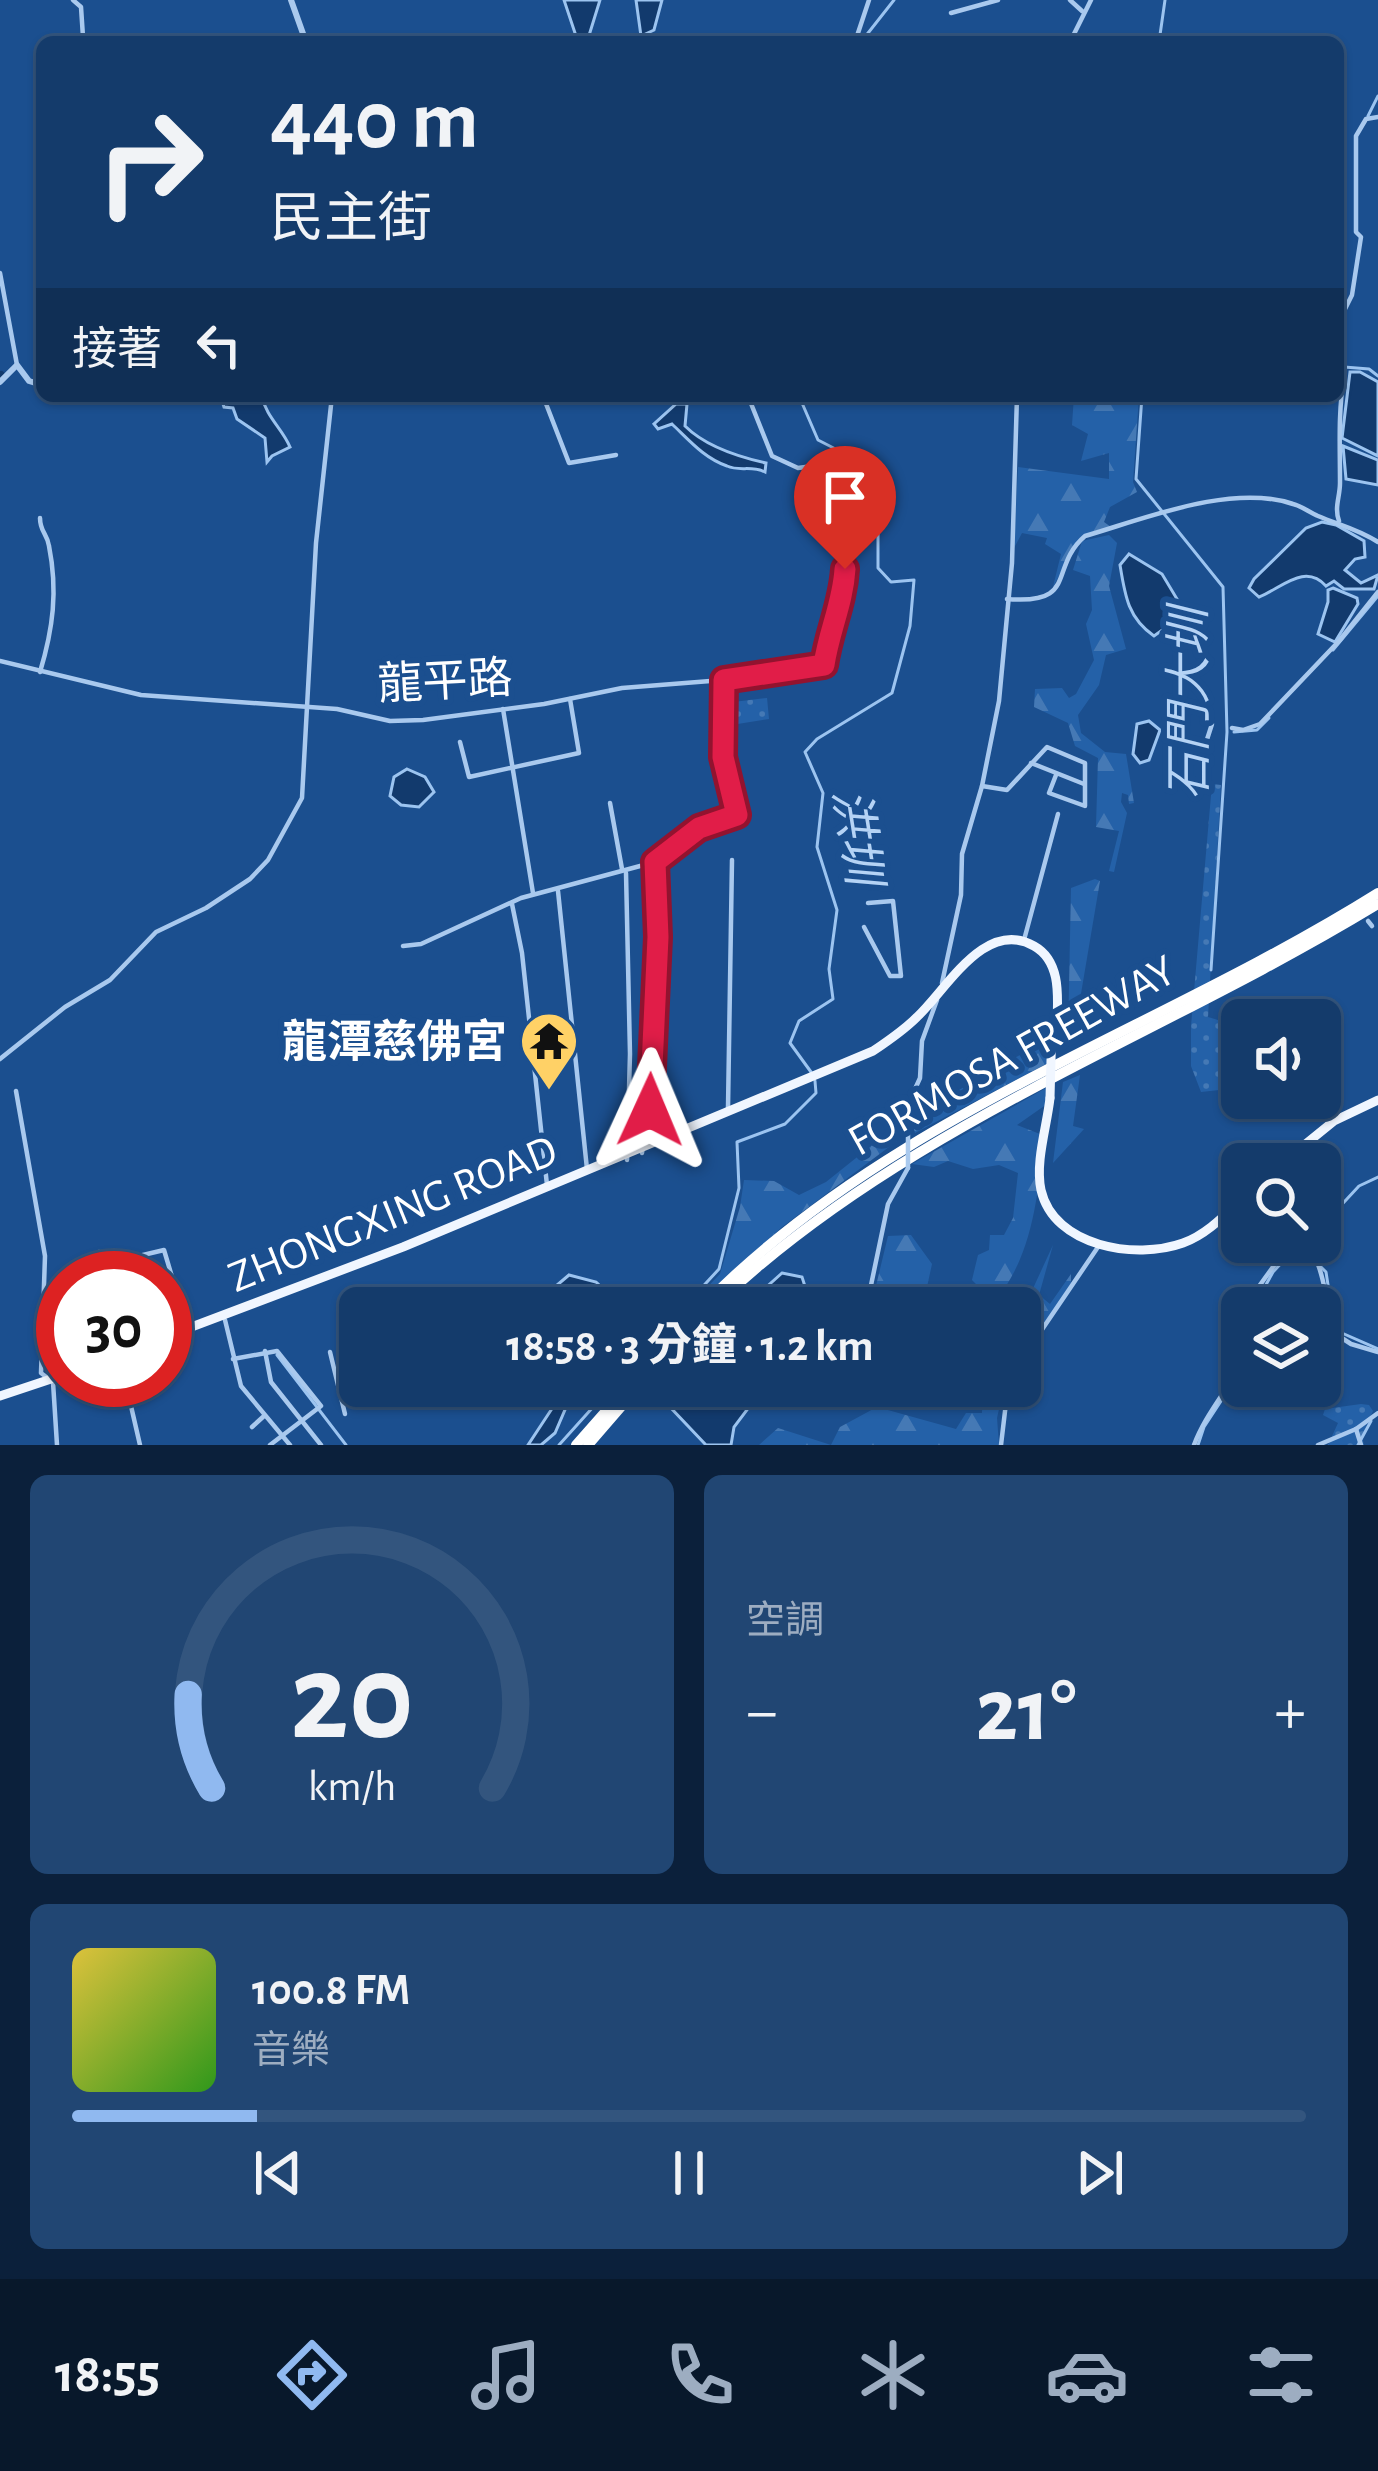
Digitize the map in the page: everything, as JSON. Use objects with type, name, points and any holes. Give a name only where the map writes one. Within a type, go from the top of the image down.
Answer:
[{"type":"highway","name":"FORMOSA FREEWAY","points":[[723,1287],[785,1232],[889,1157],[1050,1067],[1213,989],[1378,893]]},
{"type":"highway","name":"FORMOSA FREEWAY","points":[[735,1287],[791,1237],[891,1168],[1213,989],[1378,904]]},
{"type":"highway","points":[[576,1445],[609,1407]]},
{"type":"highway","points":[[588,1445],[621,1407]]},
{"type":"main road","name":"ZHONGXING ROAD","points":[[192,1329],[628,1156],[897,1039],[991,948],[1023,943]]},
{"type":"main road","points":[[1023,943],[1045,963],[1056,998],[1053,1097],[1040,1167],[1042,1197],[1067,1229],[1100,1243],[1179,1245],[1221,1217]]},
{"type":"main road","points":[[1307,1143],[1334,1121],[1378,1100]]},
{"type":"main road","name":"ZHONGXING ROAD","points":[[192,1329],[404,1252],[587,1169],[628,1156]]},
{"type":"main road","points":[[0,1394],[36,1382]]},
{"type":"street","points":[[74,0],[81,7],[83,36]]},
{"type":"street","points":[[291,0],[305,36]]},
{"type":"street","points":[[857,36],[868,0]]},
{"type":"street","points":[[951,13],[998,0]]},
{"type":"street","points":[[1070,0],[1082,11]]},
{"type":"street","points":[[1072,36],[1091,0]]},
{"type":"street","points":[[1344,312],[1352,295],[1360,237],[1356,232],[1356,141],[1367,118],[1378,117]]},
{"type":"street","points":[[0,273],[17,365],[36,383]]},
{"type":"street","points":[[2,381],[17,365]]},
{"type":"street","points":[[0,1059],[64,1007],[110,980],[156,932],[242,885],[268,860],[302,798],[316,543],[331,402]]},
{"type":"street","points":[[545,402],[569,463],[616,455]]},
{"type":"street","name":"龍平路","points":[[0,661],[155,697],[337,709],[390,721],[824,665],[845,569],[841,527],[827,471],[820,465],[798,468],[772,456],[750,402]]},
{"type":"street","points":[[871,1287],[888,1204],[908,1168],[906,1109],[920,1078],[922,1041],[938,998],[961,895],[962,854],[999,701],[1016,487],[1017,402]]},
{"type":"street","points":[[1339,521],[1335,513],[1340,484],[1336,456],[1341,402]]},
{"type":"street","points":[[1007,599],[1043,599],[1062,577],[1080,539],[1162,512],[1221,500],[1293,503],[1378,542]]},
{"type":"street","points":[[40,518],[40,531],[50,546],[56,612],[40,672]]},
{"type":"street","points":[[1232,728],[1260,724],[1378,592]]},
{"type":"street","points":[[403,946],[421,944],[534,894],[655,862],[699,828],[737,815],[723,757],[724,680]]},
{"type":"street","points":[[460,742],[466,776],[579,753],[570,699]]},
{"type":"street","points":[[503,709],[534,894]]},
{"type":"street","points":[[1167,734],[1201,758],[1212,724]]},
{"type":"street","points":[[982,786],[1004,791],[1047,747],[1085,763],[1085,806],[1049,794],[1056,775]]},
{"type":"street","points":[[1031,763],[1084,784]]},
{"type":"street","points":[[610,803],[629,902],[628,1156]]},
{"type":"street","points":[[1023,943],[1058,814]]},
{"type":"street","points":[[728,1112],[732,860]]},
{"type":"street","points":[[642,1150],[652,1084],[658,937],[655,862]]},
{"type":"street","points":[[558,891],[587,1169]]},
{"type":"street","points":[[864,927],[890,976],[901,976],[893,901],[868,903]]},
{"type":"street","points":[[512,902],[548,1188]]},
{"type":"street","points":[[16,1091],[44,1251]]},
{"type":"street","points":[[1041,1331],[1100,1243]]},
{"type":"street","points":[[1316,1263],[1330,1311],[1325,1324],[1328,1330],[1378,1352]]},
{"type":"street","points":[[225,1320],[241,1386],[290,1445]]},
{"type":"street","points":[[265,1351],[271,1382],[321,1445]]},
{"type":"street","points":[[233,1359],[277,1351],[319,1407],[271,1445]]},
{"type":"street","points":[[330,1352],[345,1414]]},
{"type":"street","points":[[1194,1445],[1203,1421],[1221,1399]]},
{"type":"street","points":[[52,1407],[57,1445]]},
{"type":"street","points":[[131,1407],[140,1445]]},
{"type":"street","points":[[1001,1445],[1006,1407]]},
{"type":"street","points":[[252,1427],[264,1416]]},
{"type":"street","points":[[1318,1445],[1374,1416]]},
{"type":"street","points":[[1356,1429],[1360,1442]]},
{"type":"green space","points":[[1074,402],[1139,402],[1133,482],[1137,492],[1110,507],[1104,522],[1111,527],[1078,541],[1053,587],[1061,554],[1045,544],[1047,538],[1022,533],[1014,548],[1018,467],[1109,479],[1109,453],[1081,461],[1088,434],[1072,425]]},
{"type":"green space","points":[[1109,535],[1117,543],[1109,586],[1126,649],[1106,655],[1099,685],[1078,715],[1081,733],[1105,752],[1126,754],[1134,803],[1129,804],[1128,795],[1122,793],[1127,813],[1114,872],[1109,871],[1119,831],[1096,827],[1098,758],[1075,746],[1068,723],[1034,707],[1035,689],[1062,688],[1069,698],[1076,694],[1094,660],[1086,624],[1092,610],[1090,576],[1073,570],[1082,541]]},
{"type":"green space","points":[[767,698],[769,719],[725,726],[725,703]]},
{"type":"green space","points":[[1212,784],[1221,785],[1208,1017],[1221,1018],[1221,1090],[1201,1092],[1191,1066]]},
{"type":"green space","points":[[1100,881],[1074,1035],[1068,1038],[1071,888]]},
{"type":"green space","points":[[1046,1040],[1048,1063],[915,1133],[911,1118],[919,1091],[923,1093],[919,1113]]},
{"type":"green space","points":[[1080,1075],[1073,1126],[1084,1129],[1053,1163],[1063,1082]]},
{"type":"green space","points":[[1046,1088],[1047,1104],[1017,1125],[1045,1136],[1029,1232],[1009,1287],[978,1287],[972,1280],[978,1255],[989,1250],[990,1235],[1004,1235],[1013,1218],[1018,1173],[999,1165],[973,1169],[948,1161],[934,1167],[912,1164]]},
{"type":"green space","points":[[896,1126],[897,1141],[782,1227],[717,1287],[707,1287],[720,1274],[744,1180],[774,1181],[799,1195],[826,1182]]},
{"type":"green space","points":[[911,1235],[932,1264],[927,1287],[876,1287],[888,1236]]},
{"type":"green space","points":[[1053,1245],[1041,1288],[1034,1287]]},
{"type":"green space","points":[[1071,1274],[1071,1283],[1041,1329],[1041,1297],[1050,1304]]},
{"type":"green space","points":[[1369,1405],[1373,1411],[1362,1436],[1364,1445],[1328,1445],[1338,1423],[1323,1415],[1325,1409]]},
{"type":"green space","points":[[877,1407],[956,1429],[966,1413],[999,1407],[999,1445],[831,1445],[840,1427]]},
{"type":"green space","points":[[778,1428],[831,1445],[759,1445]]},
{"type":"shaded area","points":[[564,0],[600,0],[589,36],[576,36]]},
{"type":"shaded area","points":[[636,0],[662,0],[654,30],[641,36]]},
{"type":"shaded area","points":[[1350,372],[1378,382],[1378,456],[1342,438]]},
{"type":"shaded area","points":[[264,402],[290,447],[267,462],[265,438],[223,404]]},
{"type":"shaded area","points":[[676,404],[687,404],[685,426],[693,433],[723,450],[766,463],[765,472],[719,463],[672,424],[658,429],[654,424]]},
{"type":"shaded area","points":[[1343,446],[1378,460],[1378,485],[1346,479]]},
{"type":"shaded area","points":[[1322,522],[1364,541],[1365,557],[1355,559],[1345,570],[1361,583],[1378,575],[1374,589],[1344,589],[1334,581],[1326,586],[1310,577],[1294,579],[1259,597],[1249,588],[1306,528]]},
{"type":"shaded area","points":[[1129,554],[1162,574],[1180,604],[1168,626],[1154,636],[1138,622],[1126,596],[1120,565]]},
{"type":"shaded area","points":[[1328,590],[1357,598],[1358,604],[1335,642],[1318,634]]},
{"type":"shaded area","points":[[1149,721],[1160,730],[1149,760],[1140,763],[1133,754],[1137,724]]},
{"type":"shaded area","points":[[407,769],[425,777],[434,792],[419,807],[401,805],[390,796],[394,777]]},
{"type":"shaded area","points":[[782,1273],[802,1277],[805,1287],[766,1287]]},
{"type":"shaded area","points":[[569,1275],[601,1287],[555,1287]]},
{"type":"shaded area","points":[[553,1407],[566,1407],[555,1433],[541,1445],[528,1445]]},
{"type":"shaded area","points":[[670,1407],[749,1407],[734,1427],[731,1445],[706,1445]]},
{"type":"waterway","name":"洪圳","points":[[866,36],[894,0]]},
{"type":"waterway","name":"石門大圳","points":[[1160,36],[1165,0]]},
{"type":"waterway","points":[[1368,116],[1378,96]]},
{"type":"waterway","points":[[1344,367],[1369,369],[1378,376]]},
{"type":"waterway","name":"洪圳","points":[[802,402],[818,440],[855,459],[878,530],[878,568],[891,582],[914,580],[910,626],[892,693],[817,739],[805,752],[823,793],[817,847],[837,910],[829,969],[833,999],[799,1021],[790,1043],[811,1072]]},
{"type":"waterway","name":"石門大圳","points":[[1142,402],[1136,479],[1223,587],[1227,732],[1211,970]]},
{"type":"waterway","points":[[1333,650],[1378,596]]},
{"type":"waterway","points":[[1234,732],[1257,730],[1269,718]]},
{"type":"waterway","name":"洪圳","points":[[702,1287],[719,1269],[739,1188],[737,1142],[785,1124],[816,1093],[815,1081]]},
{"type":"waterway","points":[[1341,1205],[1359,1186],[1378,1177]]},
{"type":"waterway","points":[[1265,1287],[1281,1263]]},
{"type":"waterway","points":[[1317,1263],[1326,1272],[1335,1330],[1378,1349]]},
{"type":"waterway","points":[[277,1355],[346,1445]]},
{"type":"waterway","points":[[1198,1445],[1221,1401]]},
{"type":"waterway","name":"洪圳","points":[[559,1445],[593,1407]]},
{"type":"waterway","points":[[1358,1445],[1371,1421]]},
{"type":"place","name":"龍潭慈佛宮","points":[[549,1092]]},
{"type":"route","points":[[650,1110],[658,937],[655,862],[699,828],[737,815],[723,757],[724,680],[824,665],[845,569]]}]
